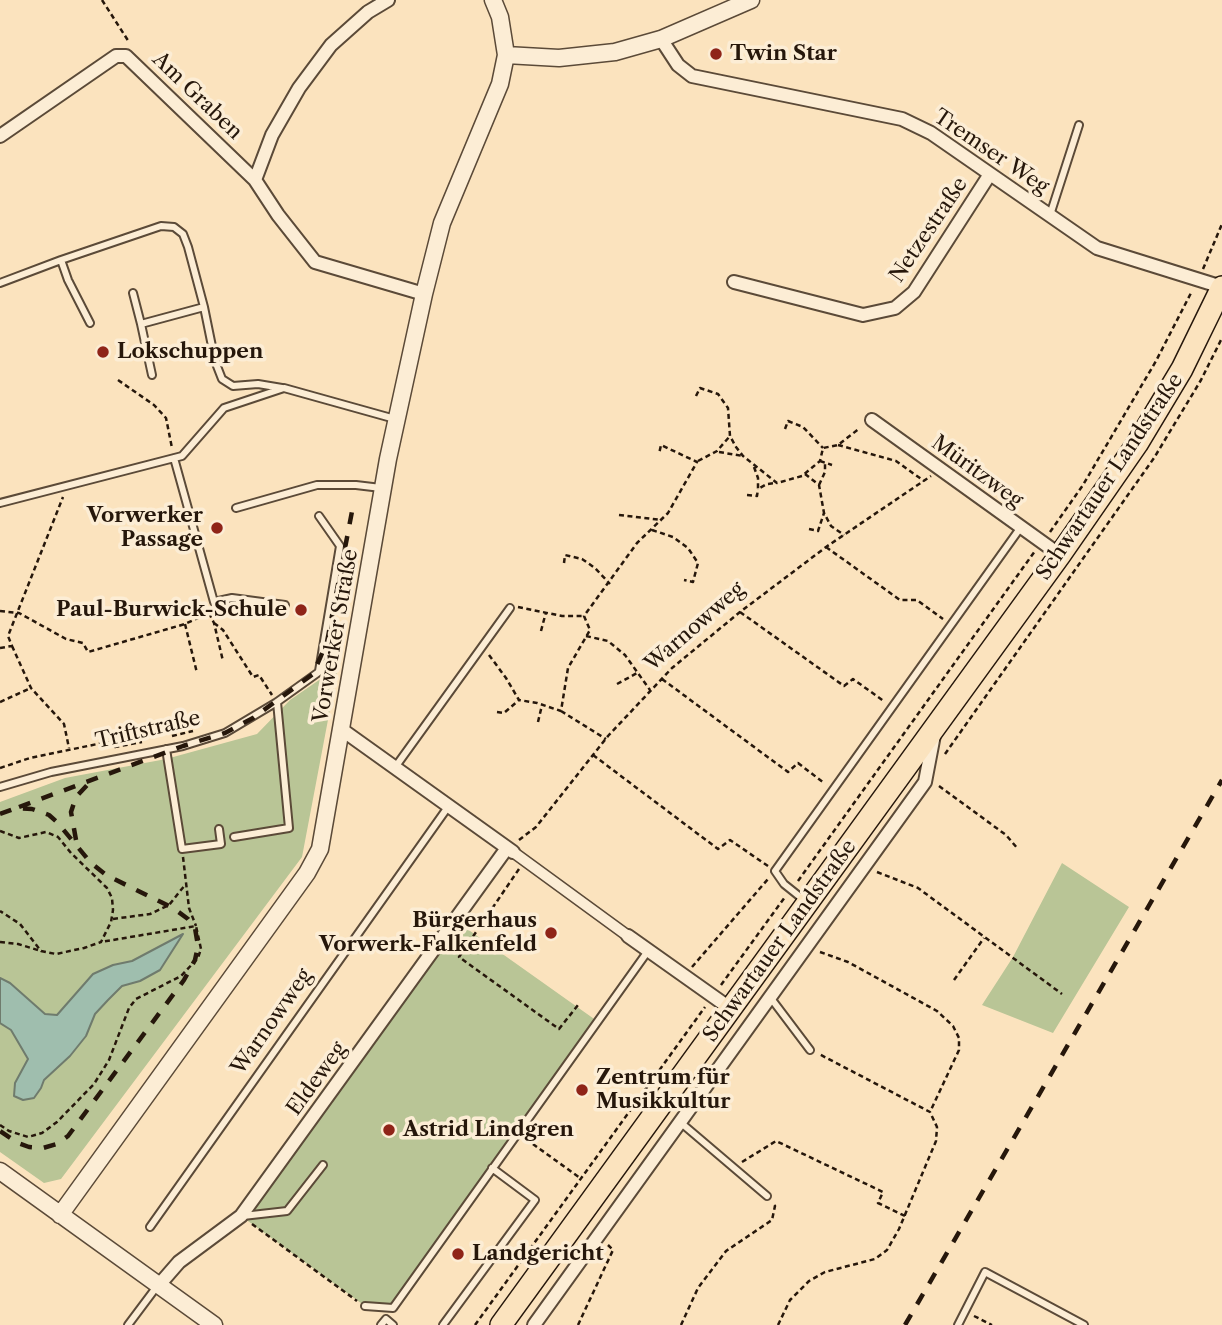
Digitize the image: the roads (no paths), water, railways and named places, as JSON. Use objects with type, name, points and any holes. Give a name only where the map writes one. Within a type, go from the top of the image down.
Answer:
[{"type":"main road","name":"Schwartauer Landstraße","points":[[501,1325],[731,1009],[799,896],[936,727],[1060,555],[1137,444],[1182,369],[1222,287]]},
{"type":"street","points":[[255,180],[272,135],[307,77],[331,45],[368,12],[388,0]]},
{"type":"street","name":"Vorwerker Straße","points":[[60,1215],[307,873],[320,849],[383,488],[424,293],[442,223],[500,84],[506,55],[500,17],[493,0]]},
{"type":"street","points":[[506,55],[559,58],[615,52],[661,39],[751,0]]},
{"type":"street","name":"Tremser Weg","points":[[661,39],[678,65],[692,76],[902,119],[931,133],[1097,248],[1222,287]]},
{"type":"street","name":"Am Graben","points":[[0,136],[116,57],[126,56],[255,180],[278,215],[315,262],[424,293]]},
{"type":"street","name":"Netzestraße","points":[[734,282],[863,315],[895,308],[914,292],[990,174]]},
{"type":"street","name":"Müritzweg","points":[[872,420],[1060,555]]},
{"type":"street","name":"Schwartauer Landstraße","points":[[534,1325],[925,782],[936,727]]},
{"type":"street","points":[[341,729],[731,1009]]},
{"type":"street","name":"Eldeweg","points":[[159,1285],[179,1262],[241,1216],[486,877],[510,850]]},
{"type":"street","points":[[0,1171],[214,1325]]},
{"type":"lane","points":[[1050,215],[1079,125]]},
{"type":"lane","points":[[0,283],[161,226],[174,227],[183,234],[188,247],[215,361],[222,379],[233,386],[258,384],[284,388],[397,420]]},
{"type":"lane","points":[[61,260],[90,323]]},
{"type":"lane","points":[[133,293],[152,375]]},
{"type":"lane","points":[[141,324],[204,307]]},
{"type":"lane","points":[[0,503],[182,456],[224,408],[284,388]]},
{"type":"lane","points":[[174,458],[214,602],[232,598],[285,605]]},
{"type":"lane","points":[[236,508],[317,485],[383,488]]},
{"type":"lane","points":[[319,516],[340,547],[319,671]]},
{"type":"lane","points":[[799,896],[784,884],[775,871],[1021,527]]},
{"type":"lane","points":[[396,766],[510,608]]},
{"type":"lane","name":"Triftstraße","points":[[0,788],[51,772],[166,749],[225,733],[277,702],[330,664]]},
{"type":"lane","points":[[234,837],[289,828],[277,702]]},
{"type":"lane","points":[[166,749],[182,849],[221,845],[219,829]]},
{"type":"lane","name":"Warnowweg","points":[[150,1227],[450,805]]},
{"type":"lane","points":[[365,1306],[393,1308],[649,950]]},
{"type":"lane","points":[[770,997],[810,1049]]},
{"type":"lane","points":[[680,1122],[767,1196]]},
{"type":"lane","points":[[241,1216],[287,1211],[323,1165]]},
{"type":"lane","points":[[443,1325],[535,1200],[492,1168]]},
{"type":"lane","points":[[958,1325],[985,1272],[1084,1325]]},
{"type":"lane","points":[[128,1325],[159,1285]]},
{"type":"lane","points":[[382,1325],[386,1319],[393,1325]]},
{"type":"railway","points":[[19,807],[225,733],[253,718],[313,674],[327,642],[354,501]]},
{"type":"railway","points":[[905,1325],[1222,780]]},
{"type":"railway","points":[[76,840],[71,812],[76,797],[91,781]]},
{"type":"railway","points":[[0,814],[16,808],[32,809],[49,815],[91,863],[106,875],[173,908],[188,919],[195,928],[198,946],[195,960],[184,980],[68,1136],[57,1144],[43,1148],[29,1147],[0,1131]]},
{"type":"place","name":"Twin Star","points":[[716,54]]},
{"type":"place","name":"Lokschuppen","points":[[103,352]]},
{"type":"place","name":"Vorwerker Passage","points":[[217,528]]},
{"type":"place","name":"Paul-Burwick-Schule","points":[[301,610]]},
{"type":"place","name":"Bürgerhaus Vorwerk-Falkenfeld","points":[[551,933]]},
{"type":"place","name":"Zentrum für Musikkultur","points":[[582,1090]]},
{"type":"place","name":"Astrid Lindgren","points":[[389,1130]]},
{"type":"place","name":"Landgericht","points":[[458,1254]]}]
